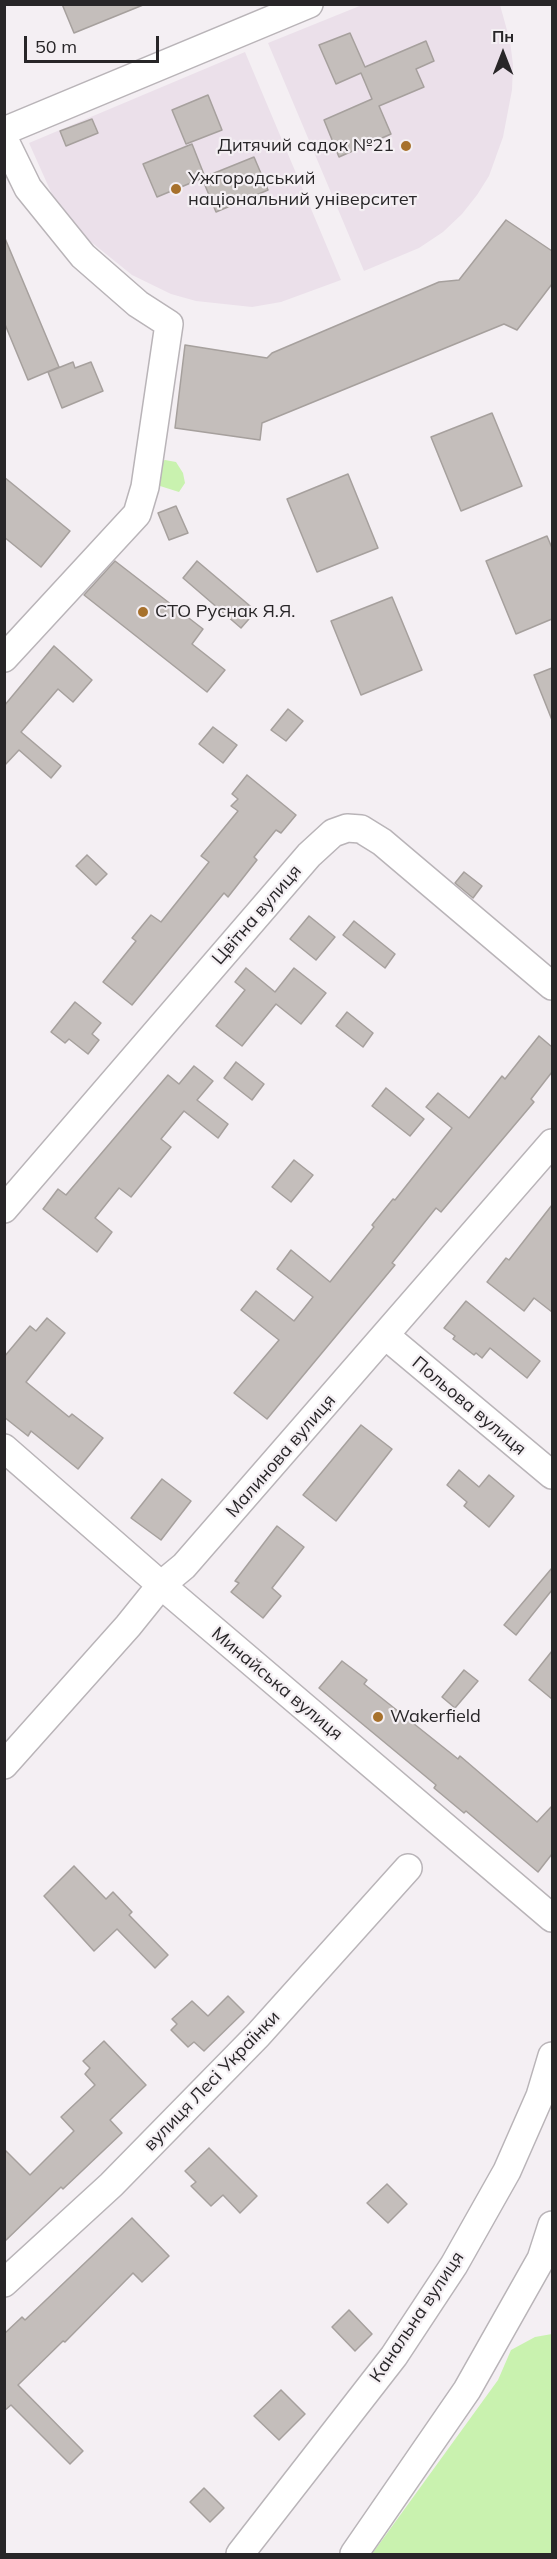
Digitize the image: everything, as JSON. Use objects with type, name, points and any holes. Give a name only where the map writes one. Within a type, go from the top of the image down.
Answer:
[{"type":"street","points":[[4,131],[309,4]]},
{"type":"street","points":[[4,139],[28,188],[82,256],[138,304],[169,324],[144,487],[137,514],[4,658]]},
{"type":"street","name":"Цвітна вулиця","points":[[4,1209],[309,855],[333,833],[347,828],[361,830],[382,842],[552,987]]},
{"type":"street","name":"Малинова вулиця","points":[[4,1765],[128,1626],[161,1585],[184,1566],[552,1143]]},
{"type":"street","name":"Польова вулиця","points":[[386,1336],[552,1475]]},
{"type":"street","name":"Минайська вулиця","points":[[4,1448],[552,1918]]},
{"type":"street","name":"вулиця Лесі Українки","points":[[4,2283],[111,2185],[258,2035],[408,1868]]},
{"type":"street","name":"Канальна вулиця","points":[[240,2554],[394,2356],[454,2265],[507,2171],[540,2096],[552,2056]]},
{"type":"street","points":[[354,2554],[467,2390],[546,2269],[552,2225]]},
{"type":"shaded area","name":"Дитячий садок №21","points":[[362,5],[500,5],[510,41],[513,65],[512,90],[503,137],[489,176],[477,195],[462,214],[443,232],[419,248],[364,271],[268,43]]},
{"type":"shaded area","name":"Ужгородський національний університет","points":[[245,52],[341,280],[281,302],[252,307],[196,301],[171,294],[132,275],[80,233],[55,201],[29,143]]},
{"type":"green space","points":[[165,460],[176,462],[183,473],[185,483],[179,492],[160,486],[157,477],[159,462]]},
{"type":"green space","points":[[552,2334],[552,2554],[372,2554],[498,2380],[511,2350],[535,2337]]},
{"type":"building","points":[[62,4],[143,4],[143,5],[74,33]]},
{"type":"building","points":[[350,33],[365,67],[426,41],[434,61],[416,69],[424,87],[379,106],[391,134],[339,157],[324,120],[372,99],[361,73],[336,84],[319,45]]},
{"type":"building","points":[[208,95],[222,130],[186,144],[172,110]]},
{"type":"building","points":[[92,119],[98,133],[66,146],[60,131]]},
{"type":"building","points":[[192,144],[205,177],[157,197],[143,164]]},
{"type":"building","points":[[254,157],[268,190],[216,212],[202,178]]},
{"type":"building","points":[[506,220],[552,251],[552,284],[517,330],[504,324],[262,423],[260,440],[175,428],[185,345],[267,358],[272,353],[439,282],[459,280]]},
{"type":"building","points":[[4,236],[59,367],[28,380],[4,322]]},
{"type":"building","points":[[73,362],[75,368],[91,362],[103,391],[62,408],[48,372]]},
{"type":"building","points":[[492,413],[522,486],[461,511],[431,437]]},
{"type":"building","points":[[348,474],[378,548],[317,572],[287,499]]},
{"type":"building","points":[[4,477],[70,531],[41,567],[4,537]]},
{"type":"building","points":[[176,506],[188,533],[169,540],[158,513]]},
{"type":"building","points":[[547,536],[552,548],[552,619],[516,634],[486,561]]},
{"type":"building","name":"СТО Руснак Я.Я.","points":[[115,561],[203,629],[192,644],[225,670],[207,692],[84,595]]},
{"type":"building","points":[[197,561],[256,611],[241,628],[183,578]]},
{"type":"building","points":[[392,597],[422,670],[361,695],[331,621]]},
{"type":"building","points":[[54,646],[92,680],[73,702],[58,689],[21,732],[61,766],[51,778],[19,750],[4,766],[4,706]]},
{"type":"building","points":[[552,668],[552,720],[534,675]]},
{"type":"building","points":[[288,709],[303,721],[286,741],[271,730]]},
{"type":"building","points":[[213,727],[237,745],[223,763],[199,744]]},
{"type":"building","points":[[247,775],[296,815],[281,833],[276,830],[254,857],[257,860],[228,897],[224,893],[132,1005],[103,982],[136,941],[132,938],[151,915],[161,922],[209,862],[201,856],[238,811],[231,806],[238,799],[232,794]]},
{"type":"building","points":[[87,855],[107,874],[96,885],[76,866]]},
{"type":"building","points":[[464,872],[482,886],[473,898],[455,883]]},
{"type":"building","points":[[309,916],[335,937],[316,960],[290,939]]},
{"type":"building","points":[[354,921],[395,954],[385,968],[343,935]]},
{"type":"building","points":[[246,968],[275,992],[294,968],[326,993],[301,1024],[276,1004],[242,1046],[216,1026],[245,990],[235,982]]},
{"type":"building","points":[[75,1002],[101,1023],[92,1034],[99,1040],[88,1054],[69,1039],[65,1043],[51,1032]]},
{"type":"building","points":[[347,1012],[373,1033],[363,1047],[336,1026]]},
{"type":"building","points":[[539,1036],[552,1047],[552,1072],[531,1099],[534,1102],[441,1212],[436,1208],[392,1263],[395,1265],[267,1419],[234,1393],[279,1340],[241,1310],[256,1291],[294,1321],[313,1297],[277,1269],[291,1250],[330,1282],[374,1227],[372,1225],[393,1199],[395,1200],[452,1128],[426,1107],[438,1093],[469,1118],[502,1076],[505,1079]]},
{"type":"building","points":[[236,1062],[264,1084],[252,1100],[224,1078]]},
{"type":"building","points":[[194,1066],[213,1081],[197,1100],[228,1124],[218,1138],[184,1111],[161,1139],[171,1147],[131,1197],[119,1188],[95,1218],[112,1232],[97,1252],[43,1209],[58,1189],[66,1195],[168,1075],[179,1084]]},
{"type":"building","points":[[386,1088],[424,1119],[410,1136],[372,1106]]},
{"type":"building","points":[[294,1160],[313,1175],[291,1202],[272,1187]]},
{"type":"building","points":[[552,1205],[552,1312],[534,1298],[524,1311],[487,1282],[506,1258],[509,1260]]},
{"type":"building","points":[[466,1301],[540,1361],[527,1378],[490,1348],[482,1358],[476,1353],[474,1355],[453,1339],[455,1336],[444,1328]]},
{"type":"building","points":[[47,1318],[65,1333],[26,1382],[69,1417],[72,1414],[103,1438],[78,1469],[31,1431],[28,1436],[4,1417],[4,1357],[30,1326],[36,1331]]},
{"type":"building","points":[[361,1425],[392,1449],[336,1521],[303,1495]]},
{"type":"building","points":[[459,1470],[479,1487],[489,1475],[514,1496],[489,1527],[464,1506],[467,1502],[447,1485]]},
{"type":"building","points":[[162,1479],[191,1501],[161,1540],[131,1518]]},
{"type":"building","points":[[277,1526],[304,1547],[272,1588],[281,1596],[263,1618],[231,1592],[239,1583],[235,1581]]},
{"type":"building","points":[[552,1568],[552,1590],[516,1635],[504,1625]]},
{"type":"building","points":[[552,1651],[552,1699],[529,1680]]},
{"type":"building","points":[[342,1661],[367,1680],[364,1684],[458,1759],[460,1756],[537,1822],[552,1806],[552,1854],[538,1872],[466,1811],[464,1813],[434,1788],[436,1785],[319,1688]]},
{"type":"building","points":[[464,1670],[478,1681],[455,1708],[442,1697]]},
{"type":"building","points":[[74,1866],[106,1899],[113,1892],[132,1912],[129,1915],[168,1955],[155,1968],[117,1929],[94,1951],[44,1896]]},
{"type":"building","points":[[228,1996],[244,2012],[204,2051],[194,2042],[188,2047],[171,2030],[177,2024],[172,2019],[192,2001],[208,2016]]},
{"type":"building","points":[[104,2041],[146,2085],[110,2120],[122,2133],[4,2242],[4,2149],[30,2175],[74,2131],[61,2117],[95,2085],[85,2074],[90,2068],[83,2061]]},
{"type":"building","points":[[209,2148],[257,2196],[240,2213],[223,2195],[211,2206],[191,2186],[196,2182],[185,2171]]},
{"type":"building","points":[[387,2184],[407,2204],[388,2223],[367,2203]]},
{"type":"building","points":[[132,2218],[169,2256],[142,2282],[133,2273],[65,2342],[63,2341],[18,2385],[83,2451],[70,2464],[11,2405],[4,2411],[4,2334],[22,2317],[25,2320]]},
{"type":"building","points":[[349,2310],[372,2334],[355,2351],[332,2327]]},
{"type":"building","points":[[281,2390],[305,2414],[279,2440],[254,2416]]},
{"type":"building","points":[[204,2488],[224,2508],[210,2522],[190,2502]]},
{"type":"place","name":"Дитячий садок №21","points":[[406,146]]},
{"type":"place","name":"Ужгородський національний університет","points":[[176,189]]},
{"type":"place","name":"СТО Руснак Я.Я.","points":[[143,612]]},
{"type":"place","name":"Wakerfield","points":[[378,1717]]}]
